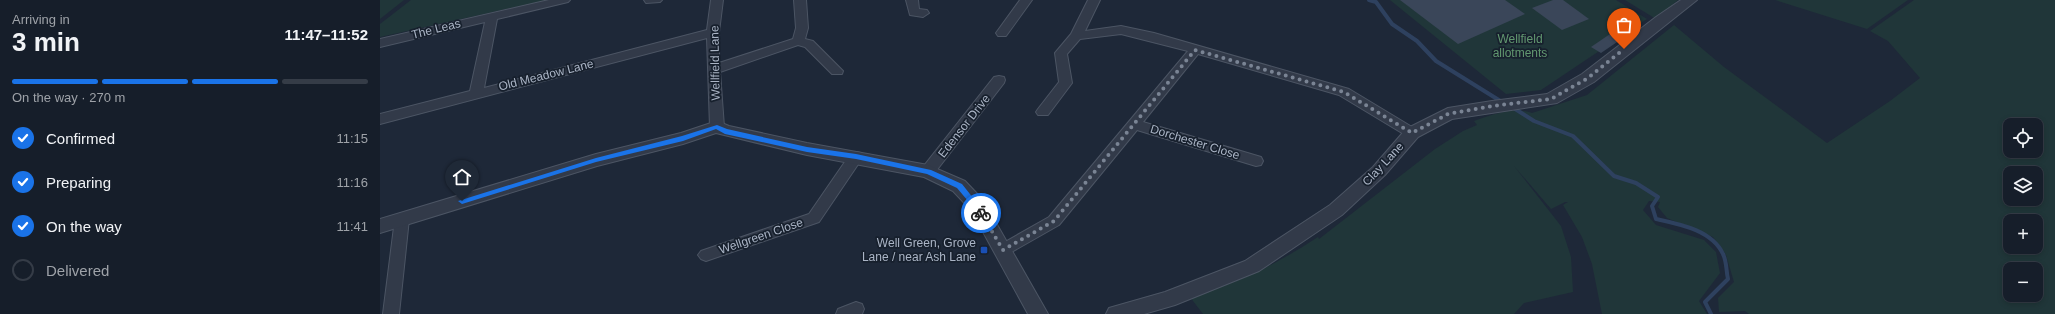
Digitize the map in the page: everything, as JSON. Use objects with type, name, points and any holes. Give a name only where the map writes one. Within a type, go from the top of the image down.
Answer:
[{"type":"street","name":"The Leas","points":[[380,43],[564,0]]},
{"type":"street","points":[[650,0],[650,2],[656,0]]},
{"type":"street","name":"Wellfield Lane","points":[[717,0],[712,33],[717,127]]},
{"type":"street","points":[[798,41],[802,28],[800,0]]},
{"type":"street","points":[[912,0],[914,12],[923,13]]},
{"type":"street","points":[[1002,33],[1026,0]]},
{"type":"street","points":[[1043,112],[1066,83],[1061,53],[1076,36],[1094,0]]},
{"type":"street","name":"Clay Lane","points":[[1116,314],[1168,299],[1252,266],[1336,210],[1379,171],[1412,133],[1448,114],[1492,106],[1551,99],[1588,78],[1661,20],[1690,0]]},
{"type":"street","points":[[476,93],[492,16]]},
{"type":"street","points":[[1076,36],[1121,30],[1154,37],[1344,92],[1412,133]]},
{"type":"street","name":"Old Meadow Lane","points":[[380,119],[712,33]]},
{"type":"street","points":[[713,70],[798,41],[809,44],[837,71]]},
{"type":"street","points":[[1003,250],[1054,221],[1195,50]]},
{"type":"street","name":"Edensor Drive","points":[[928,172],[999,80]]},
{"type":"street","name":"Dorchester Close","points":[[1133,124],[1256,161]]},
{"type":"street","points":[[380,226],[596,160],[683,138],[717,127],[725,131],[807,149],[856,157],[928,172],[959,186],[977,205],[1038,314]]},
{"type":"street","name":"Wellgreen Close","points":[[706,255],[814,218],[856,157]]},
{"type":"street","points":[[391,314],[402,219]]},
{"type":"green space","points":[[380,0],[404,0],[380,19]]},
{"type":"green space","points":[[411,0],[548,0],[380,37],[380,24]]},
{"type":"green space","name":"Wellfield allotments","points":[[1390,0],[1616,0],[1647,19],[1541,90],[1506,94]]},
{"type":"green space","points":[[1625,0],[1678,0],[1656,19]]},
{"type":"green space","points":[[1775,0],[1908,0],[1867,29]]},
{"type":"green space","points":[[1914,0],[2055,0],[2055,314],[1749,314],[1745,311],[1719,312],[1718,298],[1734,282],[1726,255],[1713,237],[1667,218],[1658,207],[1660,202],[1649,201],[1643,210],[1656,225],[1704,240],[1716,252],[1720,273],[1699,301],[1707,314],[1602,314],[1592,264],[1582,237],[1563,205],[1568,202],[1551,209],[1514,166],[1561,226],[1571,257],[1573,292],[1524,303],[1514,314],[1203,314],[1190,297],[1225,286],[1241,279],[1272,265],[1318,237],[1319,239],[1435,149],[1463,131],[1477,125],[1474,121],[1510,111],[1518,110],[1532,113],[1587,95],[1674,25],[1724,67],[1827,143],[1890,101],[1920,78],[1888,41],[1870,31]]},
{"type":"building","points":[[1400,0],[1505,0],[1525,14],[1458,44]]},
{"type":"building","points":[[1553,0],[1563,0],[1589,19],[1562,30],[1532,8]]},
{"type":"building","points":[[1613,32],[1623,38],[1601,53],[1591,47]]},
{"type":"waterway","points":[[1369,0],[1376,2],[1392,24],[1417,41],[1436,61],[1502,102]]},
{"type":"waterway","points":[[1512,107],[1534,121],[1573,136],[1614,176],[1636,183],[1658,197],[1652,206],[1656,219],[1694,229],[1711,239],[1718,246],[1726,263],[1728,279],[1705,302],[1711,314]]},
{"type":"way so far","points":[[981,213],[1003,250],[1054,221],[1195,50],[1344,92],[1412,133],[1448,114],[1492,106],[1551,99],[1588,78],[1624,49]]},
{"type":"place","name":"Well Green, Grove Lane / near Ash Lane","points":[[984,250]]},
{"type":"route","points":[[462,201],[596,160],[683,138],[717,127],[725,131],[807,149],[896,164],[928,172],[959,186],[977,205],[981,213]]}]
